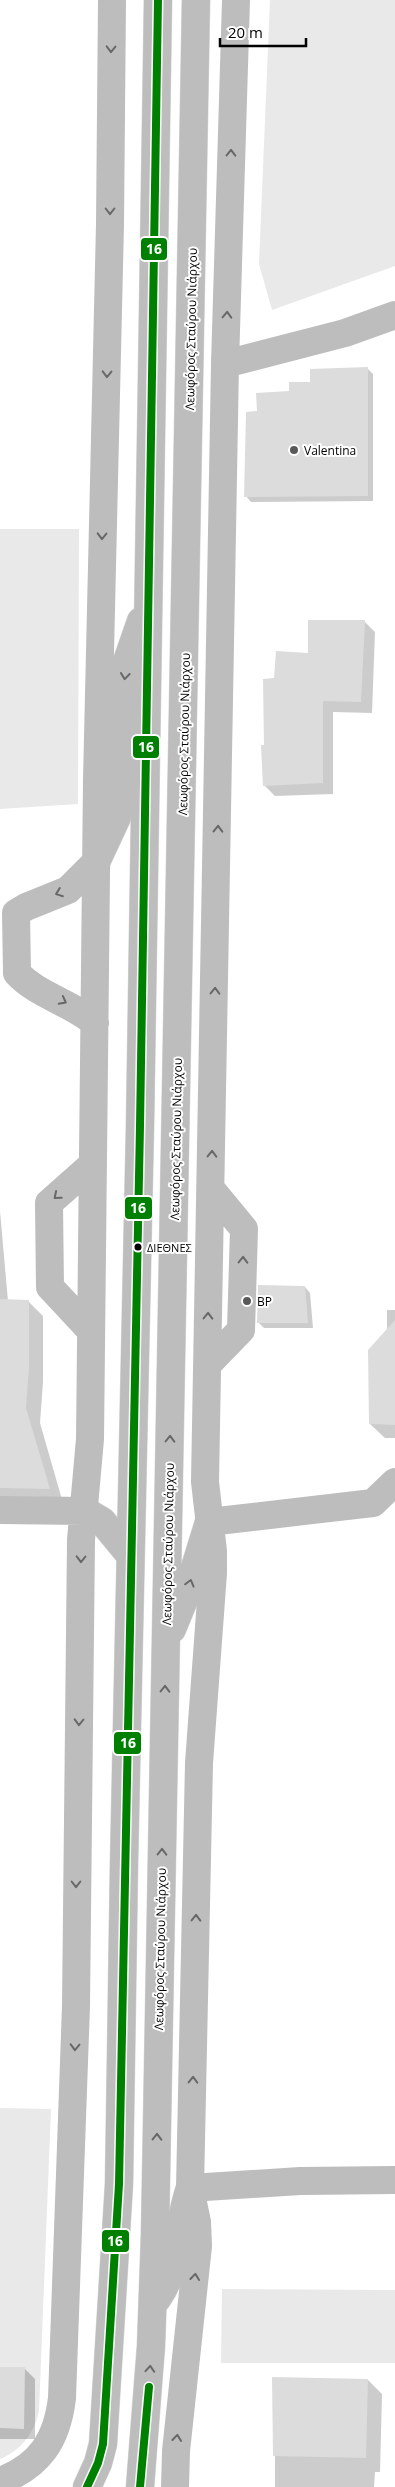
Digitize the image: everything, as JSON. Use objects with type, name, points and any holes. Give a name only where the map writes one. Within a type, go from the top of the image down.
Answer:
[{"type":"main road","points":[[5,2479],[24,2470],[44,2450],[56,2427],[62,2398],[76,2006],[81,1560],[90,1439],[96,862],[110,234],[112,0]]},
{"type":"main road","points":[[87,2487],[98,2464],[103,2444],[117,2241],[149,596],[158,0]]},
{"type":"main road","name":"Λεωφόρος Σταύρου Νιάρχου","points":[[140,2487],[153,2305],[196,0]]},
{"type":"main road","points":[[175,2487],[176,2451],[198,2246],[197,2222],[190,2188],[199,1763],[213,1573],[213,1550],[205,1482],[225,364],[236,0]]},
{"type":"main road","points":[[225,364],[345,333],[395,315]]},
{"type":"main road","points":[[95,1023],[81,1011],[24,981],[16,973],[16,913],[68,890],[96,862],[116,817],[126,664],[149,596]]},
{"type":"main road","points":[[91,1331],[50,1287],[49,1203],[93,1164]]},
{"type":"main road","points":[[209,1522],[373,1504],[395,1482]]},
{"type":"main road","points":[[0,1510],[84,1511],[102,1521],[130,1555]]},
{"type":"main road","points":[[166,1645],[188,1590],[209,1522]]},
{"type":"main road","points":[[190,2188],[300,2181],[395,2180]]},
{"type":"main road","points":[[153,2305],[168,2284],[176,2261],[185,2203],[190,2188]]},
{"type":"shaded area","points":[[270,0],[395,0],[395,266],[272,310],[259,264]]},
{"type":"shaded area","points":[[0,529],[79,529],[78,804],[0,809]]},
{"type":"shaded area","points":[[0,2108],[51,2109],[39,2411],[34,2427],[26,2440],[15,2451],[0,2459]]},
{"type":"shaded area","points":[[222,2289],[395,2290],[395,2363],[221,2363]]},
{"type":"building","points":[[368,367],[368,496],[244,497],[246,412],[257,411],[256,393],[289,391],[289,382],[310,382],[310,369]]},
{"type":"building","points":[[308,620],[365,620],[361,702],[323,701],[323,783],[263,786],[261,745],[264,745],[263,679],[274,678],[276,651],[308,653]]},
{"type":"building","points":[[258,1285],[305,1286],[308,1323],[257,1323]]},
{"type":"building","points":[[0,1299],[29,1300],[29,1367],[26,1408],[50,1489],[0,1488]]},
{"type":"building","points":[[395,1320],[395,1425],[369,1424],[368,1350]]},
{"type":"building","points":[[0,2367],[25,2367],[24,2429],[0,2428]]},
{"type":"building","points":[[272,2377],[368,2379],[366,2458],[273,2456]]},
{"type":"transit line","name":"16","points":[[87,2487],[98,2463],[103,2444],[119,2184],[140,1126],[158,0]]},
{"type":"transit line","name":"16","points":[[140,2487],[149,2387]]},
{"type":"place","name":"Valentina","points":[[294,450]]},
{"type":"place","name":"ΔΙΕΘΝΕΣ","points":[[138,1247]]},
{"type":"place","name":"BP","points":[[247,1301]]}]
